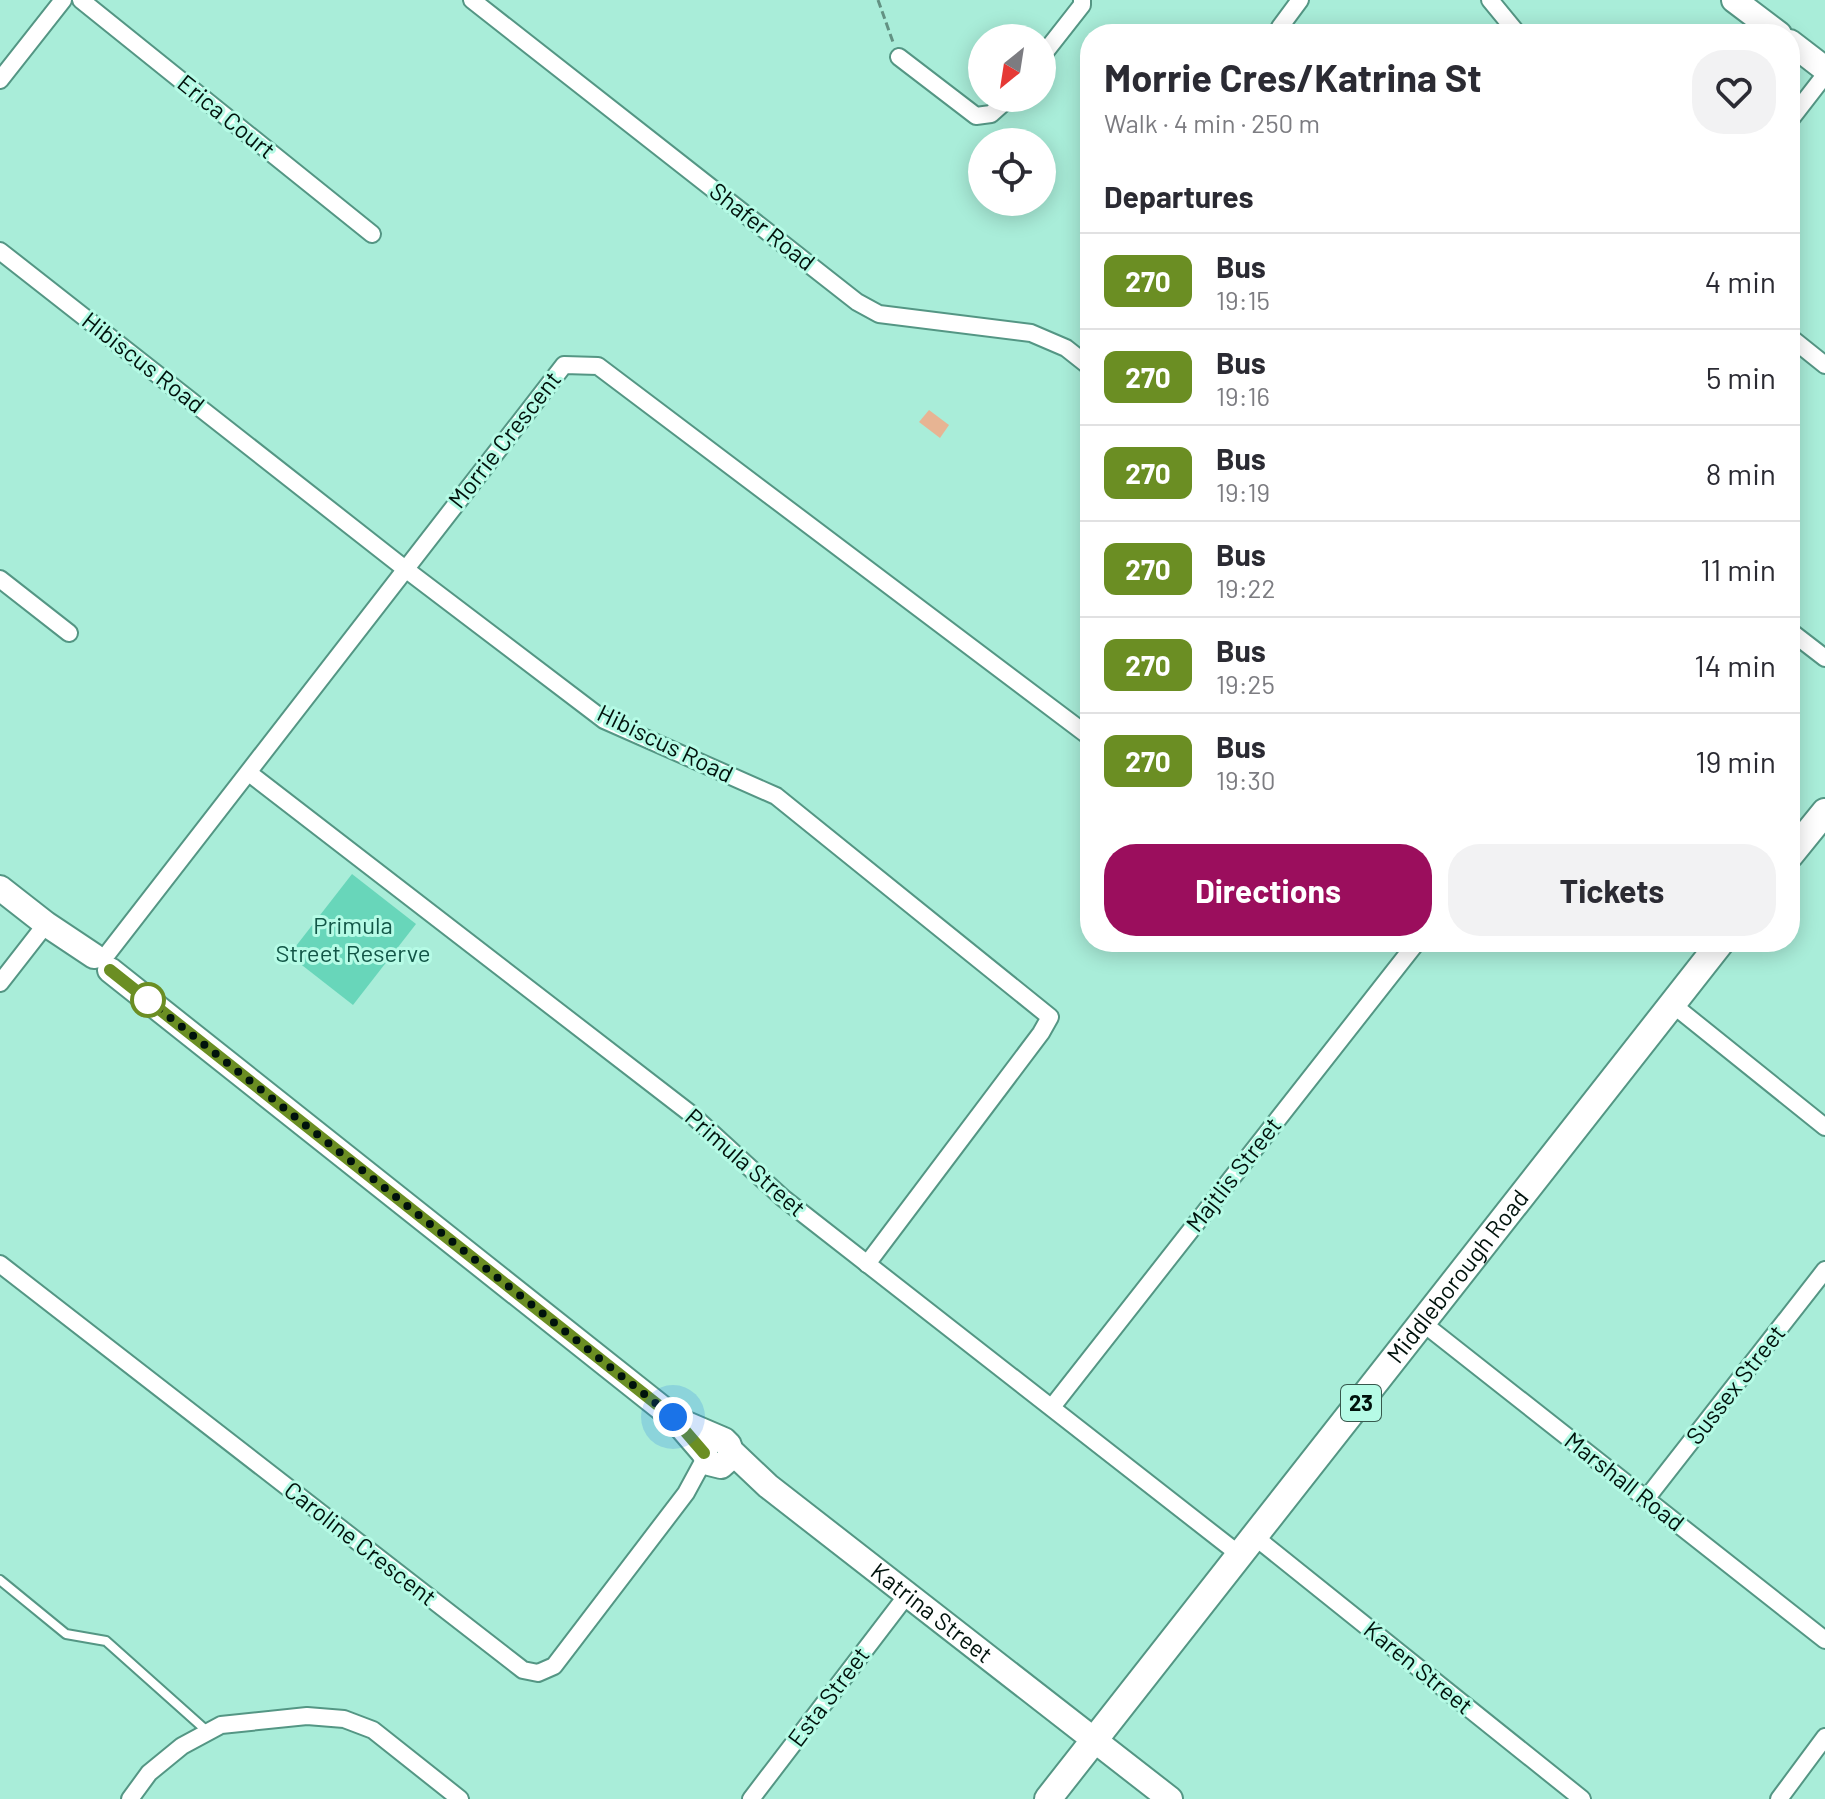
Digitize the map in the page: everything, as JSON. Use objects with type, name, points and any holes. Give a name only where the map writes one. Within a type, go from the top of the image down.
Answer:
[{"type":"main road","points":[[1800,843],[1825,812]]},
{"type":"main road","name":"Middleborough Road","points":[[1048,1799],[1713,952]]},
{"type":"street","points":[[0,80],[63,0]]},
{"type":"street","name":"Erica Court","points":[[81,0],[372,234]]},
{"type":"street","name":"Shafer Road","points":[[472,0],[857,302],[879,314],[1031,333],[1066,348],[1080,359]]},
{"type":"street","points":[[1056,38],[1082,5],[1082,0]]},
{"type":"street","points":[[1282,24],[1300,0]]},
{"type":"street","points":[[1490,0],[1507,24]]},
{"type":"street","points":[[1734,0],[1766,24]]},
{"type":"street","points":[[1800,50],[1825,69]]},
{"type":"street","points":[[899,57],[968,110]]},
{"type":"street","points":[[1800,107],[1825,75]]},
{"type":"street","points":[[971,112],[976,116],[993,112]]},
{"type":"street","name":"Hibiscus Road","points":[[0,251],[404,568],[604,720],[776,796],[1050,1017],[867,1264]]},
{"type":"street","points":[[1800,345],[1825,365]]},
{"type":"street","name":"Morrie Crescent","points":[[104,960],[404,568],[564,365],[598,366],[1080,729]]},
{"type":"street","points":[[0,579],[69,633]]},
{"type":"street","points":[[1800,639],[1825,658]]},
{"type":"street","name":"Primula Street","points":[[249,773],[691,1114],[783,1198],[867,1264],[1052,1407],[1247,1546]]},
{"type":"street","name":"Katrina Street","points":[[0,888],[46,924],[104,960],[673,1417],[716,1455],[768,1486],[1170,1799]]},
{"type":"street","points":[[0,983],[46,924]]},
{"type":"street","name":"Majtlis Street","points":[[1052,1407],[1409,952]]},
{"type":"street","points":[[1672,1004],[1825,1127]]},
{"type":"street","name":"Caroline Crescent","points":[[0,1264],[523,1670],[538,1673],[554,1666],[716,1455]]},
{"type":"street","name":"Sussex Street","points":[[1646,1499],[1825,1270]]},
{"type":"street","name":"Marshall Road","points":[[1424,1324],[1825,1640]]},
{"type":"street","name":"Karen Street","points":[[1247,1546],[1582,1799]]},
{"type":"street","name":"Esta Street","points":[[751,1799],[907,1595]]},
{"type":"street","points":[[130,1799],[149,1773],[182,1746],[221,1725],[307,1716],[344,1719],[373,1730],[456,1798]]},
{"type":"street","points":[[1779,1799],[1825,1737]]},
{"type":"lane","points":[[0,1580],[66,1634],[106,1641],[208,1732]]},
{"type":"path","points":[[878,0],[899,57]]},
{"type":"green space","name":"Primula Street Reserve","points":[[352,874],[416,924],[353,1005],[289,955]]},
{"type":"building","points":[[929,410],[949,425],[940,438],[919,422]]},
{"type":"bus line","name":"270","points":[[110,970],[673,1417],[704,1453]]},
{"type":"route","points":[[148,1000],[673,1417]]}]
